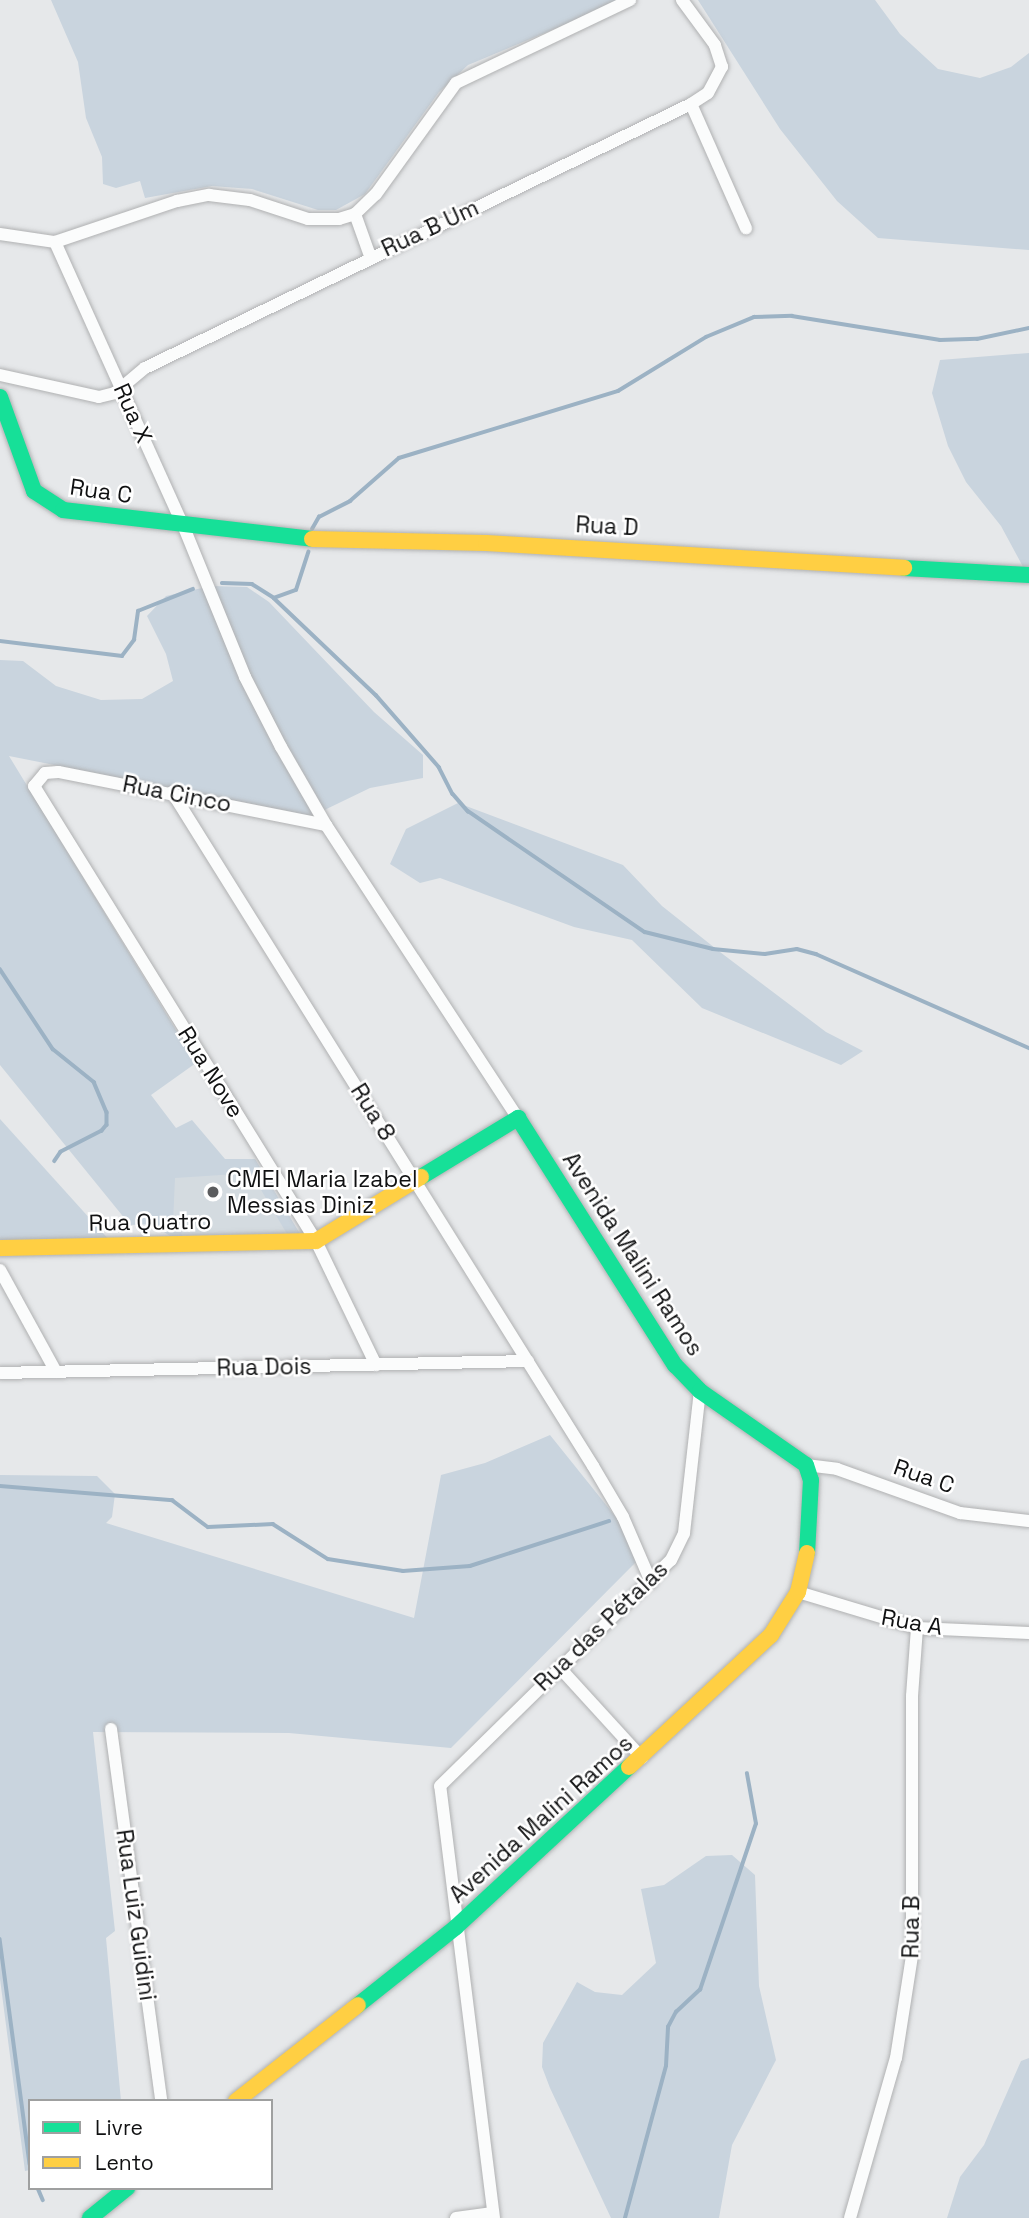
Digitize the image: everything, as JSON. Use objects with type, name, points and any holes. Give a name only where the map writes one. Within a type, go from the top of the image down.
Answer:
[{"type":"street","points":[[0,234],[55,242],[177,201],[209,195],[250,200],[308,219],[339,219],[355,214],[376,194],[456,83],[630,0]]},
{"type":"street","name":"Rua B Um","points":[[122,388],[145,368],[370,256],[691,104],[716,83],[721,58],[682,0]]},
{"type":"street","points":[[691,104],[746,228]]},
{"type":"street","points":[[355,214],[370,256]]},
{"type":"street","name":"Rua X","points":[[55,242],[183,525],[208,587]]},
{"type":"street","points":[[0,375],[99,397],[122,388]]},
{"type":"street","name":"Rua C","points":[[0,397],[34,491],[42,500],[63,510],[183,525]]},
{"type":"street","name":"Rua D","points":[[183,525],[350,543],[528,545],[1029,575]]},
{"type":"street","name":"Avenida Malini Ramos","points":[[208,587],[245,677],[326,825],[518,1118],[659,1342],[699,1391],[806,1465],[811,1480],[812,1511],[798,1592],[771,1635],[642,1758],[456,1927],[239,2099]]},
{"type":"street","name":"Rua Cinco","points":[[34,786],[45,773],[58,772],[172,792],[326,825]]},
{"type":"street","name":"Rua Nove","points":[[34,786],[316,1241],[376,1365]]},
{"type":"street","name":"Rua 8","points":[[172,792],[624,1517],[651,1582]]},
{"type":"street","name":"Rua Quatro","points":[[0,1248],[316,1241],[518,1118]]},
{"type":"street","points":[[0,1270],[56,1372]]},
{"type":"street","name":"Rua Dois","points":[[0,1373],[528,1361]]},
{"type":"street","name":"Rua das Pétalas","points":[[456,1927],[440,1786],[671,1560],[684,1533],[699,1391]]},
{"type":"street","name":"Rua C","points":[[806,1465],[837,1469],[960,1513],[1029,1521]]},
{"type":"street","name":"Rua A","points":[[798,1592],[917,1628],[1029,1633]]},
{"type":"street","name":"Rua B","points":[[850,2218],[896,2058],[912,1956],[912,1696],[917,1628]]},
{"type":"street","points":[[559,1667],[642,1758]]},
{"type":"street","name":"Rua Luiz Guidini","points":[[111,1729],[161,2099]]},
{"type":"street","points":[[456,1927],[493,2216],[456,2218]]},
{"type":"street","points":[[90,2218],[125,2190]]},
{"type":"shaded area","points":[[51,0],[624,0],[468,65],[439,92],[365,194],[336,210],[318,210],[252,189],[212,186],[145,198],[140,181],[116,188],[103,184],[102,157],[86,118],[78,62]]},
{"type":"shaded area","points":[[698,0],[875,0],[900,34],[938,69],[980,78],[1011,67],[1029,53],[1029,250],[878,238],[837,201],[780,129]]},
{"type":"shaded area","points":[[1029,353],[1029,578],[1001,526],[966,482],[948,446],[932,393],[940,360]]},
{"type":"shaded area","points":[[211,586],[247,587],[269,602],[374,712],[423,755],[423,778],[370,788],[312,816],[9,756],[196,1063],[151,1095],[176,1128],[192,1120],[225,1159],[255,1159],[300,1234],[287,1234],[251,1173],[175,1178],[173,1223],[180,1227],[182,1236],[170,1236],[152,1224],[130,1225],[0,1065],[0,660],[23,661],[56,686],[101,700],[142,699],[173,681],[166,654],[147,616],[166,596]]},
{"type":"shaded area","points":[[458,803],[623,865],[662,906],[720,952],[826,1032],[863,1051],[841,1065],[702,1008],[632,940],[574,927],[440,878],[420,883],[390,864],[406,829]]},
{"type":"shaded area","points":[[0,1119],[111,1242],[0,1244]]},
{"type":"shaded area","name":"CMEI Maria Izabel Messias Diniz","points":[[255,1159],[300,1234],[170,1236],[150,1160]]},
{"type":"shaded area","points":[[550,1435],[627,1531],[638,1560],[451,1748],[289,1733],[93,1732],[115,1931],[106,1938],[121,2099],[28,2099],[28,2170],[25,2171],[0,1979],[0,1475],[97,1476],[115,1494],[112,1517],[106,1523],[414,1618],[441,1475],[485,1463]]},
{"type":"shaded area","points":[[732,1855],[755,1875],[759,1986],[776,2060],[732,2145],[719,2218],[611,2218],[550,2088],[542,2067],[543,2043],[577,1982],[595,1992],[622,1995],[656,1963],[641,1889],[664,1885],[706,1856]]},
{"type":"shaded area","points":[[1029,2058],[1029,2218],[947,2218],[960,2177],[984,2145],[1021,2061]]},
{"type":"waterway","points":[[312,529],[319,517],[350,501],[399,458],[618,391],[706,337],[754,317],[792,316],[940,340],[977,339],[1029,328]]},
{"type":"waterway","points":[[274,598],[296,590],[308,552]]},
{"type":"waterway","points":[[222,583],[252,584],[274,598],[376,695],[439,767],[453,794],[468,811],[645,932],[713,949],[765,954],[797,949],[816,954],[1029,1048]]},
{"type":"waterway","points":[[0,641],[122,656],[134,640],[138,611],[193,589]]},
{"type":"waterway","points":[[0,969],[53,1049],[94,1082],[107,1112],[107,1125],[102,1131],[61,1152],[55,1161]]},
{"type":"waterway","points":[[0,1486],[172,1500],[208,1527],[273,1524],[328,1559],[403,1571],[470,1566],[609,1521]]},
{"type":"waterway","points":[[625,2218],[666,2066],[668,2027],[676,2012],[700,1990],[756,1824],[747,1774]]},
{"type":"waterway","points":[[0,1939],[28,2149]]},
{"type":"waterway","points":[[39,2190],[43,2200]]},
{"type":"traffic: fast","points":[[0,397],[34,491],[63,510],[312,539]]},
{"type":"traffic: fast","points":[[904,568],[1029,575]]},
{"type":"traffic: fast","points":[[421,1177],[518,1118],[675,1365],[700,1391],[806,1465],[811,1480],[807,1553]]},
{"type":"traffic: fast","points":[[358,2005],[456,1927],[629,1767]]},
{"type":"traffic: fast","points":[[90,2218],[125,2190]]},
{"type":"traffic: slow","points":[[312,539],[486,543],[904,568]]},
{"type":"traffic: slow","points":[[0,1248],[316,1241],[421,1177]]},
{"type":"traffic: slow","points":[[629,1767],[771,1635],[798,1592],[807,1553]]},
{"type":"traffic: slow","points":[[239,2099],[358,2005]]},
{"type":"place","name":"CMEI Maria Izabel Messias Diniz","points":[[213,1192]]}]
